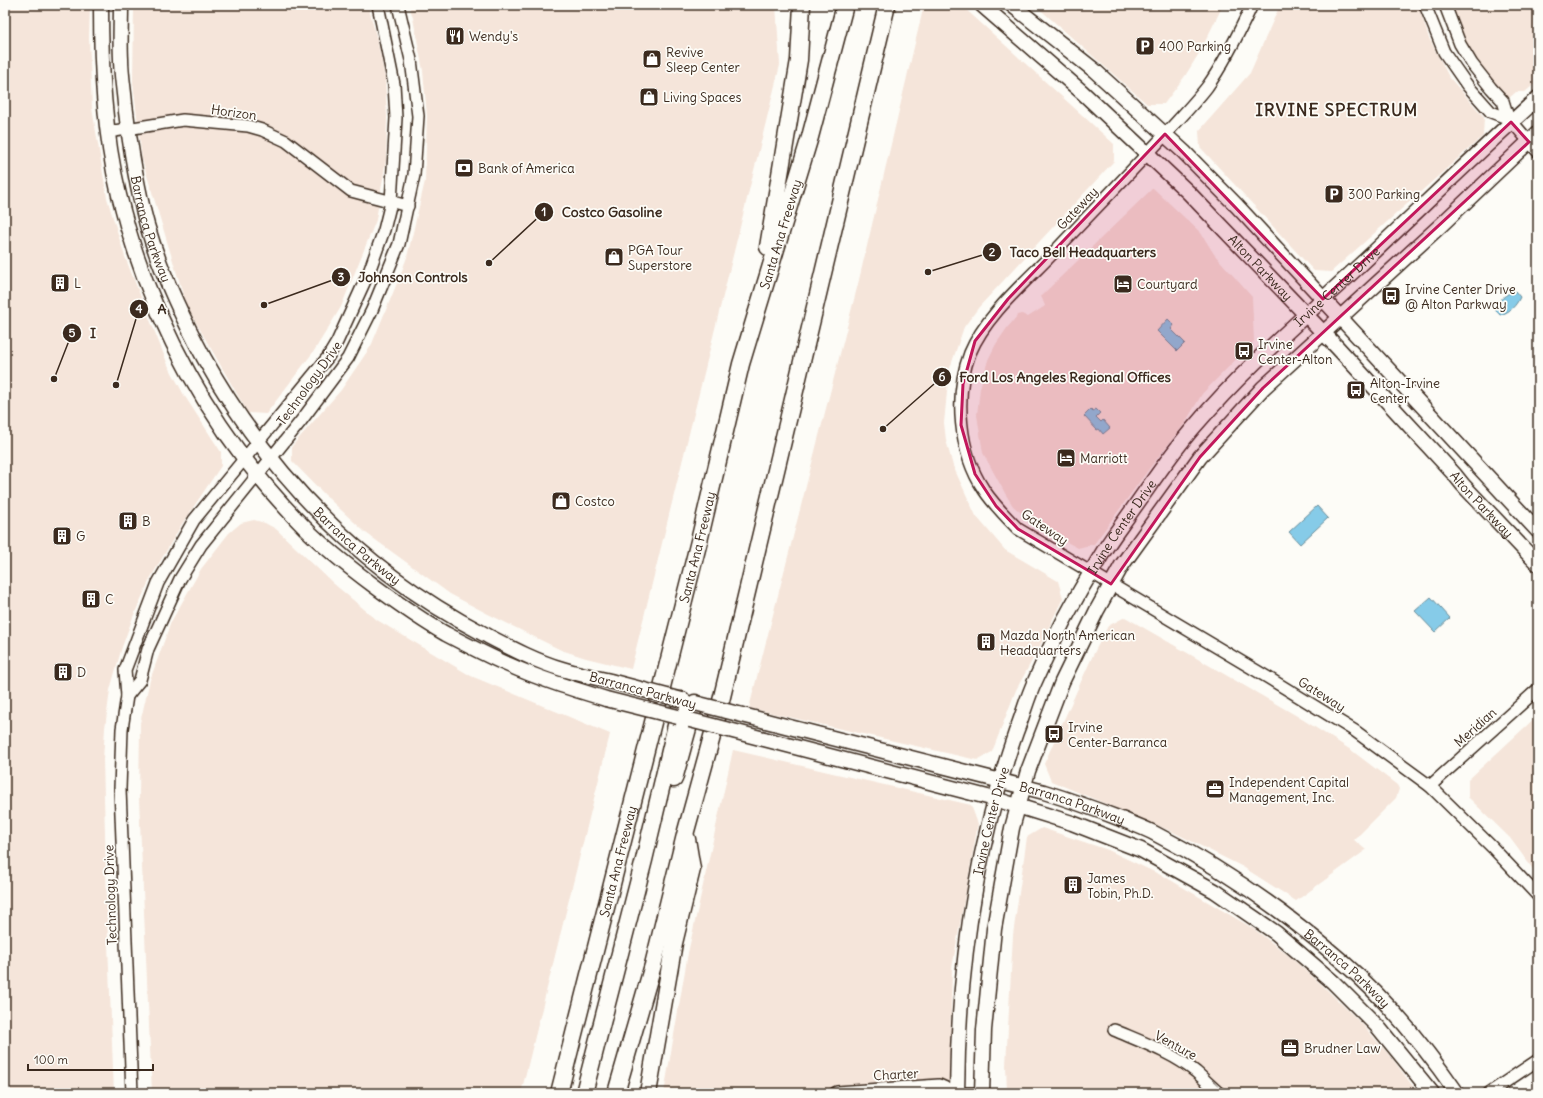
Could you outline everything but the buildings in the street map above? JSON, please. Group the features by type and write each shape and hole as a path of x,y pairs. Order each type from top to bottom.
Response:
{"highway":[{"path":"741,364 768,243 780,174 799,60 802,5"},
{"path":"809,141 838,5"},
{"name":"Santa Ana Freeway","path":"559,1093 697,549 741,364 809,141 845,5"},
{"path":"616,1093 652,965 686,831 716,722 888,9"},
{"path":"584,1093 688,702"},
{"path":"648,1093 674,943 692,869 686,831"},
{"path":"595,1093 647,860"}],"main road":[{"name":"Barranca Parkway","path":"101,5 101,62 108,132 118,193 145,280 163,323 192,379 213,414 257,473 305,528 328,549 397,603 444,633 509,666 606,699 995,799 1072,823 1141,850 1215,891 1276,933 1333,982 1378,1027 1432,1093"},
{"name":"Barranca Parkway","path":"121,5 121,61 128,129 137,184 156,252 183,317 233,406 258,442 300,493 334,528 370,560 451,617 513,649 561,669 1044,792 1081,804 1151,831 1225,874 1286,915 1345,963 1390,1009 1434,1060 1457,1093"},
{"name":"Alton Parkway","path":"982,5 1082,92 1148,153 1210,214 1538,564"},
{"name":"Alton Parkway","path":"1012,5 1094,70 1165,134 1323,299 1538,531"},
{"name":"Irvine Center Drive","path":"957,1093 958,1041 963,964 972,903 1000,780 1034,684 1075,600 1101,555 1193,428 1257,360 1404,225 1538,98"},
{"name":"Irvine Center Drive","path":"982,1093 984,1030 994,929 1012,828 1023,787 1062,682 1111,584 1122,566 1200,457 1263,388 1440,226 1535,142"}],"street":[{"name":"Technology Drive","path":"132,1093 120,789 122,729 127,696 125,670 158,583 194,520 321,367 338,342 369,272 384,230 391,202 396,118 394,84 378,5"},
{"name":"Technology Drive","path":"127,696 140,680 148,649 190,560 348,358 372,310 399,244 414,175 418,116 411,60 398,5"},
{"name":"Gateway","path":"1252,5 1232,46 1207,86 1148,153 1008,299 982,330 970,355 961,398 961,426 966,446 975,474 983,489 996,506 1018,529 1253,668 1355,731 1430,786 1492,846 1538,896"},
{"path":"1425,5 1444,52 1467,85 1491,112 1507,118 1535,142"},
{"path":"1445,5 1460,44 1472,64 1503,101 1511,122"},
{"path":"1444,52 1460,44"},
{"name":"Horizon","path":"108,132 183,120 248,126 262,130 286,141 346,189 408,206"},
{"name":"Meridian","path":"1430,786 1538,689"},
{"name":"Venture","path":"1114,1030 1161,1050 1182,1062 1196,1072 1219,1093"},
{"path":"1489,1093 1538,1060"},
{"name":"Charter","path":"835,1093 938,1085 957,1093 982,1093"}],"highlighted area":[{"path":"1511,122 1529,142 1263,388 1200,457 1111,584 1018,529 996,506 975,474 961,425 963,384 975,341 1008,299 1165,134 1323,299"}],"shaded area":[{"path":"5,5 90,5 89,38 92,108 107,198 125,257 168,365 184,395 221,452 221,466 182,524 150,579 133,617 122,647 110,690 103,760 114,1093 5,1093"},
{"path":"134,5 368,5 385,77 387,117 386,160 376,220 341,307 314,351 266,414 248,413 187,307 142,159 133,83"},
{"path":"409,5 776,5 780,65 631,669 561,650 450,594 366,533 328,498 292,461 292,446 341,390 371,346 407,257 425,181 427,116 423,71 413,18"},
{"path":"924,5 961,5 1114,144 1114,161 979,307 964,327 949,371 944,423 946,440 953,466 976,516 1005,550 1058,581 1063,598 1040,646 1016,690 992,752 977,760 749,708 858,284"},
{"path":"1035,5 1223,5 1201,50 1185,76 1164,104 1147,104"},
{"path":"1280,5 1418,5 1429,38 1449,77 1484,117 1483,136 1331,272 1314,271 1200,147 1199,131 1250,73"},
{"path":"1449,5 1538,5 1538,81 1525,92 1516,92 1508,99 1478,65 1453,22"},
{"path":"1153,188 1201,233 1214,254 1252,297 1254,341 1202,394 1185,423 1094,544 1078,548 1038,527 1013,506 1006,495 983,453 977,415 980,388 988,360 996,344 1018,315 1022,314 1028,317 1045,306 1041,296"},
{"path":"254,520 265,523 276,529 334,584 377,620 471,676 610,734 521,1093 152,1093 139,799 140,723 150,680 171,622 201,569 229,533 241,523"},
{"path":"1125,617 1297,716 1351,750 1397,785 1399,789 1396,798 1354,840 1366,850 1296,901 1243,867 1173,832 1051,781 1044,764 1093,655 1108,626"},
{"path":"1538,715 1538,876 1510,838 1468,797 1468,780"},
{"path":"733,750 971,805 978,824 952,968 949,1093 664,1093 688,953"},
{"path":"1042,828 1108,850 1167,878 1254,929 1289,956 1322,985 1362,1024 1391,1057 1418,1093 1007,1093 1006,1065 1013,935 1027,837"}],"water":[{"path":"1515,291 1520,297 1517,303 1510,310 1500,315 1495,309 1498,303 1505,296"},
{"path":"1168,319 1174,325 1171,329 1185,343 1177,351 1157,331"},
{"path":"1091,409 1093,411 1096,409 1100,413 1096,417 1101,422 1103,420 1110,428 1103,434 1099,429 1097,430 1084,416"},
{"path":"1317,506 1328,518 1300,544 1289,532"},
{"path":"1431,597 1450,618 1435,632 1415,611"}],"place":[{"name":"Wendy's","path":"455,36"},
{"name":"400 Parking","path":"1145,46"},
{"name":"Revive Sleep Center","path":"652,59"},
{"name":"Living Spaces","path":"649,97"},
{"name":"Bank of America","path":"464,168"},
{"name":"300 Parking","path":"1334,194"},
{"name":"PGA Tour Superstore","path":"614,257"},
{"name":"Costco Gasoline","path":"489,263"},
{"name":"Taco Bell Headquarters","path":"928,272"},
{"name":"L","path":"60,283"},
{"name":"Courtyard","path":"1123,284"},
{"name":"Irvine Center Drive @ Alton Parkway","path":"1391,296"},
{"name":"Johnson Controls","path":"264,305"},
{"name":"Irvine Center-Alton","path":"1244,351"},
{"name":"I","path":"54,379"},
{"name":"A","path":"116,385"},
{"name":"Alton-Irvine Center","path":"1356,390"},
{"name":"Ford Los Angeles Regional Offices","path":"883,429"},
{"name":"Marriott","path":"1066,458"},
{"name":"Costco","path":"561,501"},
{"name":"B","path":"128,521"},
{"name":"G","path":"62,536"},
{"name":"C","path":"91,599"},
{"name":"Mazda North American Headquarters","path":"986,642"},
{"name":"D","path":"63,672"},
{"name":"Irvine Center-Barranca","path":"1054,734"},
{"name":"Independent Capital Management, Inc.","path":"1215,789"},
{"name":"James Tobin, Ph.D.","path":"1073,885"},
{"name":"Brudner Law","path":"1290,1048"}],"district":[{"name":"IRVINE SPECTRUM","path":"1337,110"}]}
